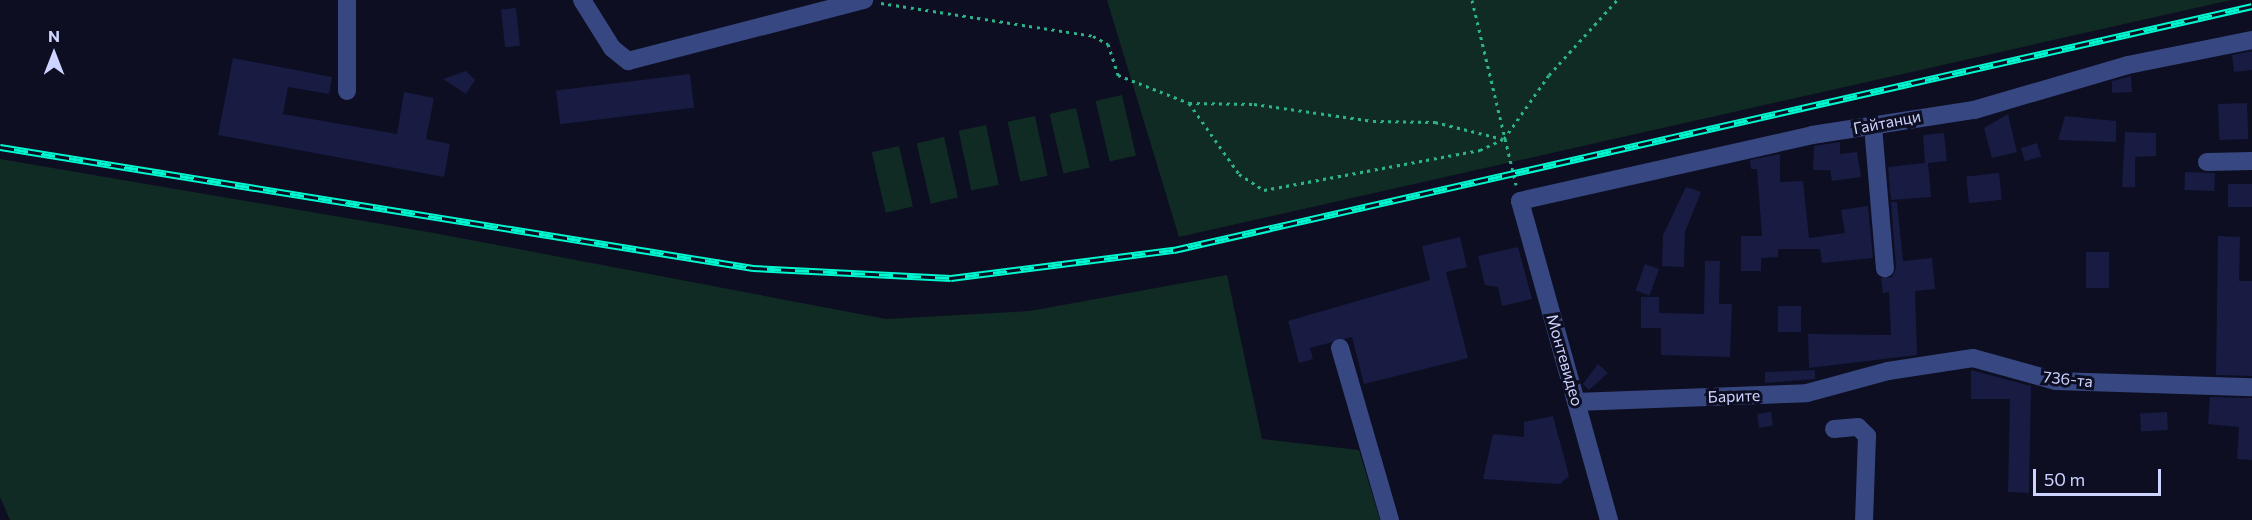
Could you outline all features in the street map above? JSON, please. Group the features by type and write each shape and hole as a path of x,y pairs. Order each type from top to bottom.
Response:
{"street":[{"path":"346,0 347,91"},
{"path":"582,0 612,48 628,61 865,0"},
{"name":"Гайтанци","path":"1520,201 1712,156 1974,110 2128,65 2252,40"},
{"path":"1874,126 1885,268"},
{"path":"2207,162 2252,161"},
{"name":"Монтевидео","path":"1520,201 1609,520"},
{"path":"1340,348 1390,520"},
{"name":"736-та","path":"1888,371 1973,358 2056,381 2252,387"},
{"name":"Барите","path":"1576,402 1808,393 1888,371"},
{"path":"1834,429 1857,428 1867,436 1864,520"}],"path":[{"path":"865,0 1093,36 1108,44 1118,75 1189,103 1254,104 1373,121 1436,122 1504,139"},
{"path":"1472,0 1513,172"},
{"path":"1189,103 1239,174 1264,190 1480,150 1504,139 1548,75 1617,0"}],"green space":[{"path":"1107,0 2231,0 1179,237"},
{"path":"1122,95 1136,155 1110,161 1096,101"},
{"path":"1076,108 1090,167 1063,174 1050,114"},
{"path":"1035,116 1048,176 1020,181 1008,122"},
{"path":"986,125 999,185 971,190 959,131"},
{"path":"944,137 958,197 931,204 917,143"},
{"path":"899,146 913,206 886,213 872,152"},
{"path":"0,159 434,233 886,319 1030,311 1227,275 1262,439 1359,450 1380,520 10,520 0,497"}],"building":[{"path":"516,8 520,46 505,47 501,10"},
{"path":"2252,51 2252,70 2234,72 2232,55"},
{"path":"233,58 332,77 329,94 288,87 283,114 397,134 404,92 434,98 426,139 450,144 444,177 218,135"},
{"path":"466,71 475,80 466,94 443,79"},
{"path":"690,74 694,108 560,124 556,90"},
{"path":"2131,76 2132,92 2112,93 2112,81"},
{"path":"2247,103 2248,139 2219,140 2218,104"},
{"path":"2008,114 2017,152 1992,158 1984,128"},
{"path":"2065,116 2116,121 2116,142 2058,140"},
{"path":"2125,132 2156,133 2156,156 2135,157 2135,187 2122,187"},
{"path":"1944,133 1947,161 1928,163 1931,197 1891,200 1888,167 1925,163 1923,135"},
{"path":"1840,142 1840,154 1857,152 1861,177 1832,181 1830,170 1813,170 1814,146"},
{"path":"2037,143 2041,156 2025,161 2021,148"},
{"path":"1780,154 1780,182 1803,181 1809,238 1845,233 1841,210 1868,206 1873,258 1822,263 1820,249 1778,249 1778,257 1761,258 1761,271 1741,271 1741,236 1762,236 1757,169 1751,169 1750,160"},
{"path":"2185,172 2215,173 2214,191 2184,190"},
{"path":"1999,173 2002,200 1969,203 1966,176"},
{"path":"2228,184 2252,184 2252,207 2228,207"},
{"path":"1686,187 1701,192 1685,232 1684,267 1662,266 1663,235"},
{"path":"1891,202 1897,202 1903,261 1932,258 1935,289 1915,291 1917,355 1809,368 1808,334 1891,335 1889,292 1883,293 1881,278 1892,277 1896,268"},
{"path":"2218,236 2240,237 2239,281 2252,281 2252,376 2216,375"},
{"path":"1460,237 1467,267 1446,272 1468,358 1364,384 1352,337 1310,348 1313,359 1299,363 1288,321 1430,280 1422,246"},
{"path":"1518,247 1532,299 1502,306 1498,287 1485,285 1478,256"},
{"path":"2086,252 2109,252 2109,288 2086,288"},
{"path":"1705,261 1720,261 1719,304 1732,304 1730,357 1661,355 1661,328 1641,328 1641,297 1659,297 1659,313 1704,314"},
{"path":"1645,264 1659,269 1650,295 1635,290"},
{"path":"1778,306 1801,306 1801,332 1778,332"},
{"path":"1598,364 1608,373 1589,390 1583,384"},
{"path":"1815,370 1815,379 1765,383 1765,372"},
{"path":"1971,370 2031,386 2029,493 2008,492 2010,399 1971,399"},
{"path":"2210,397 2252,398 2252,460 2237,459 2239,427 2208,424"},
{"path":"1771,412 1773,426 1759,428 1757,414"},
{"path":"2167,412 2168,430 2141,431 2140,413"},
{"path":"1553,416 1569,476 1560,484 1483,479 1493,434 1524,437 1524,422"}],"railway":[{"path":"0,147 753,268 951,278 1174,250 2252,6"}]}
